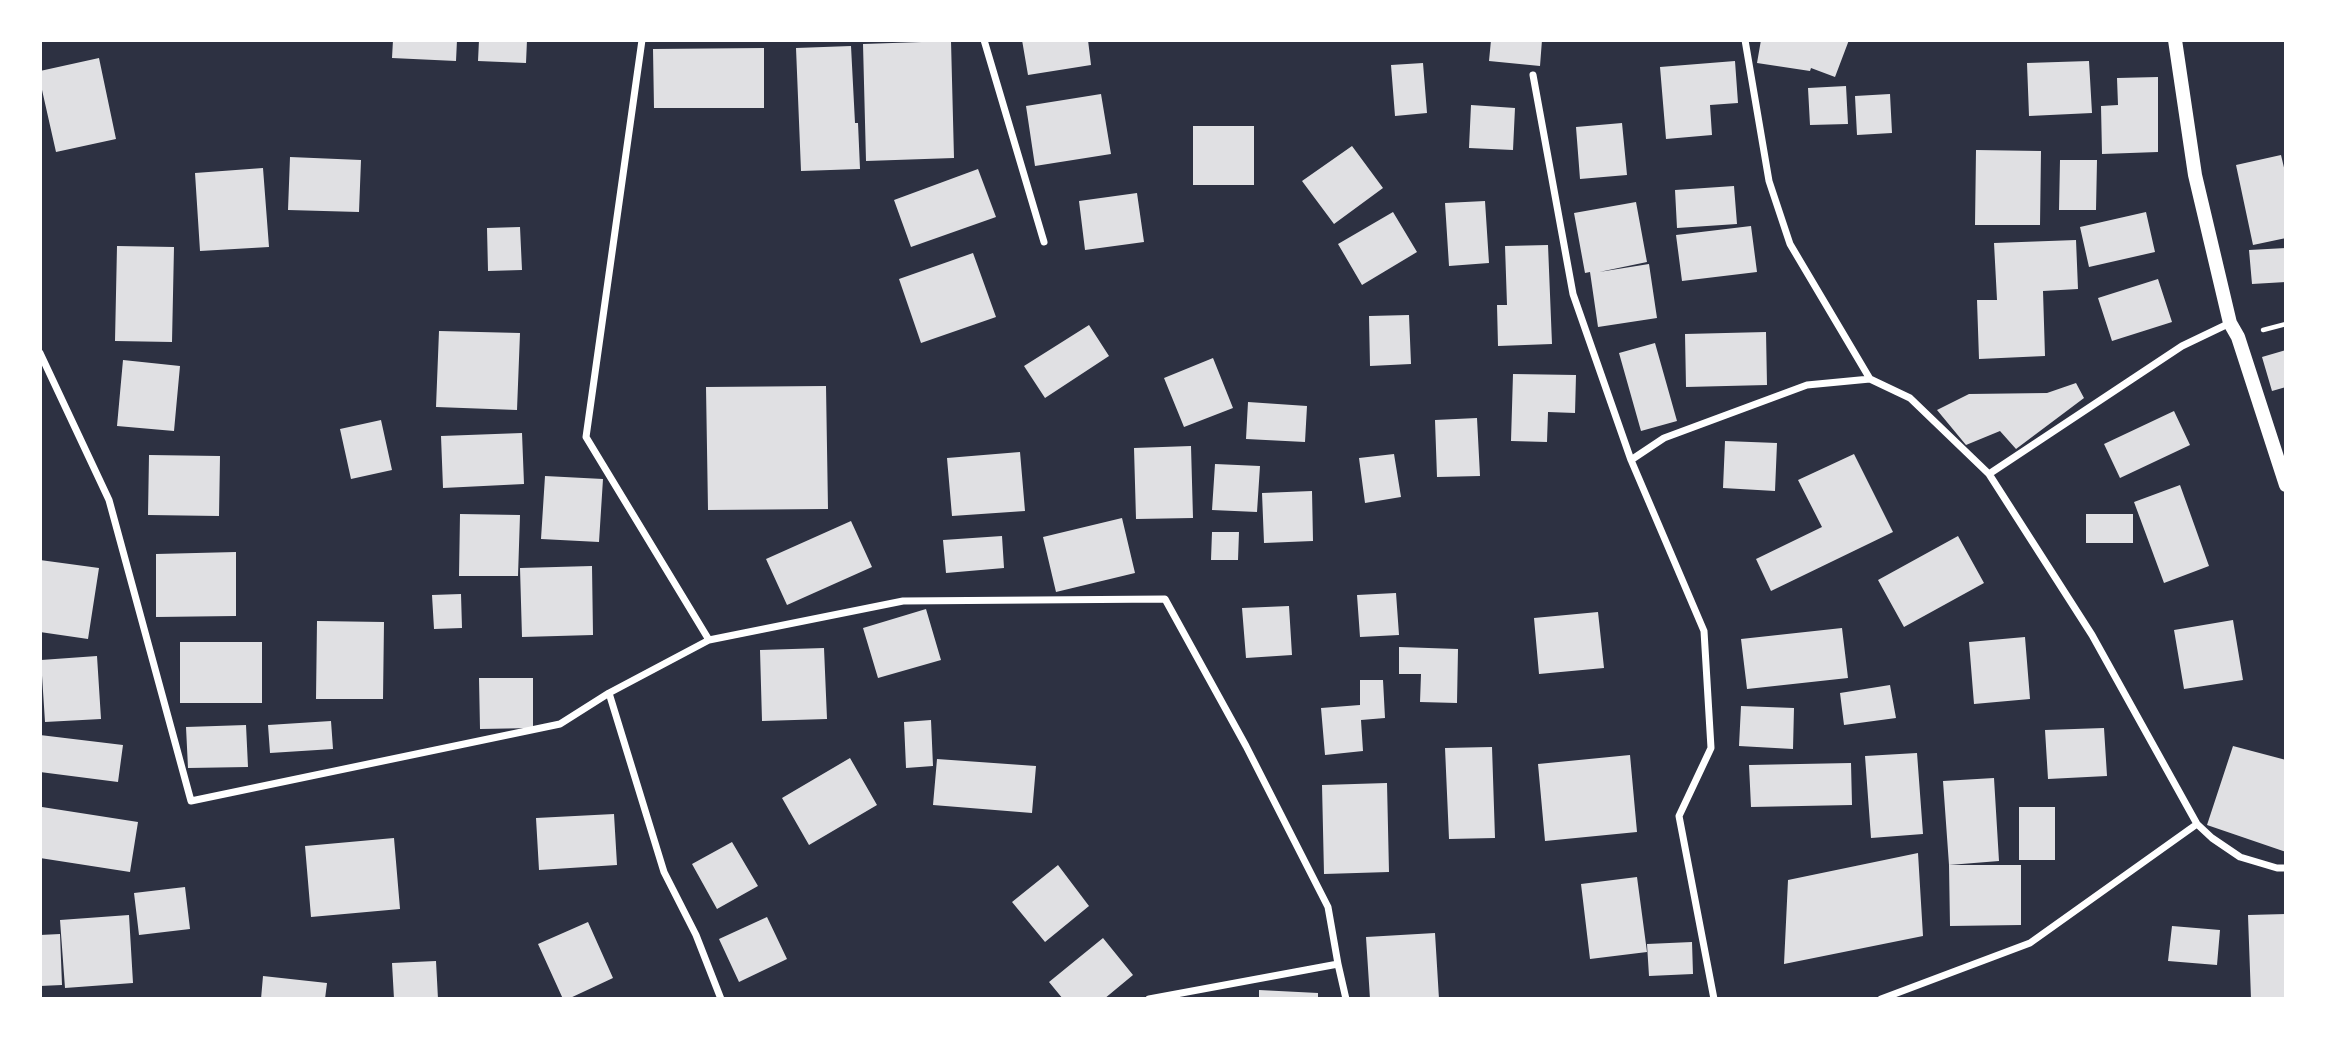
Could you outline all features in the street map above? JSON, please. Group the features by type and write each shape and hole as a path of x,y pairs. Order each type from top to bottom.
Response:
{"main road":[{"path":"2175,40 2195,175 2230,323 2238,337 2286,485"}],"street":[{"path":"642,40 586,437 709,640"},
{"path":"984,40 1044,242"},
{"path":"1745,40 1769,181 1790,244 1870,379"},
{"path":"1533,75 1573,294 1631,460 1704,631 1711,748 1679,816 1714,999"},
{"path":"1989,474 2182,345 2230,323"},
{"path":"40,353 109,500 191,801 560,724 609,693 709,640 903,601 1165,599 1246,746 1328,907 1346,999"},
{"path":"1631,460 1664,438 1807,385 1870,379 1910,398 1989,474 2092,635 2197,824 2240,857 2286,868"},
{"path":"609,693 664,872 696,935 720,999"},
{"path":"1881,999 2030,943 2197,824"},
{"path":"1149,999 1338,964"}],"building":[{"path":"393,40 457,40 456,61 392,58"},
{"path":"479,40 527,40 526,63 478,61"},
{"path":"1022,40 1088,40 1091,65 1028,75"},
{"path":"1491,40 1542,40 1540,66 1489,61"},
{"path":"1761,40 1849,40 1835,77 1811,68 1810,71 1757,63"},
{"path":"951,41 954,158 866,161 863,44"},
{"path":"851,46 860,169 801,171 796,48"},
{"path":"764,48 764,108 654,108 653,49"},
{"path":"99,58 116,139 56,152 40,71"},
{"path":"1735,61 1738,103 1710,105 1712,135 1666,139 1660,67"},
{"path":"2089,61 2092,113 2029,116 2027,63"},
{"path":"1423,63 1427,113 1395,116 1391,65"},
{"path":"2158,77 2158,152 2102,154 2101,106 2118,105 2117,78"},
{"path":"1846,86 1848,124 1810,125 1808,88"},
{"path":"1101,94 1111,154 1035,166 1026,106"},
{"path":"1890,94 1892,133 1857,135 1855,96"},
{"path":"1471,105 1515,108 1513,150 1469,148"},
{"path":"1622,123 1627,175 1580,179 1576,127"},
{"path":"1193,126 1254,126 1254,185 1193,185"},
{"path":"1352,146 1383,188 1334,224 1302,181"},
{"path":"1976,150 2041,151 2040,225 1975,225"},
{"path":"2281,155 2286,176 2286,238 2253,245 2236,165"},
{"path":"290,157 361,160 359,212 288,210"},
{"path":"2060,160 2097,160 2096,210 2059,210"},
{"path":"263,168 269,247 200,251 195,173"},
{"path":"978,169 996,217 911,247 894,200"},
{"path":"1734,186 1737,224 1677,228 1675,190"},
{"path":"1137,193 1144,242 1085,250 1079,201"},
{"path":"1485,201 1489,263 1449,266 1445,203"},
{"path":"1636,202 1647,262 1599,272 1649,264 1657,318 1598,327 1590,272 1585,273 1574,213"},
{"path":"1393,212 1417,252 1362,285 1338,244"},
{"path":"2146,212 2155,252 2089,267 2080,227"},
{"path":"1751,226 1757,272 1682,281 1676,235"},
{"path":"520,227 522,270 488,271 487,228"},
{"path":"2076,240 2078,289 2043,291 2045,356 1979,359 1977,300 1997,300 1994,243"},
{"path":"1548,245 1552,344 1498,346 1497,305 1507,305 1505,246"},
{"path":"117,246 174,247 172,342 115,341"},
{"path":"2286,248 2286,282 2252,284 2249,250"},
{"path":"973,253 996,317 921,343 899,279"},
{"path":"2158,279 2172,322 2112,341 2098,298"},
{"path":"1409,315 1411,364 1370,366 1369,316"},
{"path":"1089,325 1109,356 1045,398 1024,366"},
{"path":"439,331 520,333 517,410 436,407"},
{"path":"1766,332 1767,385 1686,387 1685,334"},
{"path":"1655,343 1677,421 1641,431 1619,353"},
{"path":"2286,350 2286,387 2272,391 2262,357"},
{"path":"1213,358 1233,408 1184,427 1164,378"},
{"path":"123,360 180,366 174,431 117,426"},
{"path":"1513,374 1576,375 1575,413 1548,412 1547,442 1511,441"},
{"path":"2076,383 2084,398 2016,449 2000,431 1966,445 1937,410 1969,394 2047,393"},
{"path":"826,386 828,509 708,510 706,387"},
{"path":"1248,402 1307,406 1305,442 1246,439"},
{"path":"2174,411 2190,445 2120,478 2104,444"},
{"path":"1477,418 1480,476 1437,477 1435,420"},
{"path":"381,420 392,470 351,479 340,429"},
{"path":"522,433 524,484 443,488 441,436"},
{"path":"1725,441 1777,443 1775,491 1723,488"},
{"path":"1191,446 1193,518 1136,519 1134,448"},
{"path":"1020,452 1025,511 952,516 947,458"},
{"path":"1394,454 1401,497 1365,503 1359,458"},
{"path":"1854,454 1893,532 1771,591 1756,559 1822,527 1798,480"},
{"path":"149,455 220,456 219,516 148,515"},
{"path":"1215,464 1260,466 1257,512 1212,510"},
{"path":"545,476 603,479 599,542 541,539"},
{"path":"2180,485 2209,566 2164,583 2134,502"},
{"path":"1312,491 1313,541 1264,543 1262,493"},
{"path":"460,514 520,515 518,576 459,576"},
{"path":"2086,514 2133,514 2133,543 2086,543"},
{"path":"1122,518 1135,573 1056,592 1043,537"},
{"path":"851,521 872,567 787,605 766,559"},
{"path":"1212,532 1239,532 1238,560 1211,560"},
{"path":"1002,536 1004,568 946,573 943,540"},
{"path":"1958,536 1984,583 1904,627 1878,580"},
{"path":"236,552 236,616 156,617 156,554"},
{"path":"40,560 99,568 88,639 40,632"},
{"path":"592,566 593,635 522,637 520,568"},
{"path":"1396,593 1399,635 1360,637 1357,595"},
{"path":"461,594 462,628 434,629 432,595"},
{"path":"1289,606 1292,655 1246,658 1242,608"},
{"path":"926,609 941,660 878,678 863,628"},
{"path":"1598,612 1604,668 1539,674 1534,618"},
{"path":"2233,620 2243,680 2184,689 2174,630"},
{"path":"317,621 384,622 383,699 316,699"},
{"path":"1842,628 1848,678 1747,689 1741,639"},
{"path":"2025,637 2030,699 1974,704 1969,642"},
{"path":"180,642 262,642 262,703 180,703"},
{"path":"1399,647 1458,649 1457,703 1420,702 1421,674 1399,674"},
{"path":"824,648 827,719 762,721 760,650"},
{"path":"97,656 101,719 45,722 41,660"},
{"path":"479,678 533,678 533,728 480,729"},
{"path":"1360,680 1383,680 1385,718 1361,720 1363,751 1325,755 1321,708 1360,705"},
{"path":"1890,685 1896,718 1844,725 1840,693"},
{"path":"1741,706 1794,708 1793,749 1739,746"},
{"path":"931,720 933,766 906,768 904,722"},
{"path":"331,721 333,749 270,753 268,725"},
{"path":"246,725 248,767 188,768 186,727"},
{"path":"2104,728 2107,776 2048,779 2045,730"},
{"path":"40,735 123,745 118,782 40,772"},
{"path":"2233,746 2286,760 2286,852 2207,825"},
{"path":"1492,747 1495,838 1449,839 1445,748"},
{"path":"1917,753 1923,834 1871,838 1865,756"},
{"path":"1630,755 1637,832 1545,841 1538,764"},
{"path":"850,758 877,805 809,845 782,798"},
{"path":"937,759 1036,766 1032,813 933,805"},
{"path":"1851,763 1852,805 1751,807 1749,765"},
{"path":"1994,778 1999,861 1949,865 1943,781"},
{"path":"1387,783 1389,872 1324,874 1322,785"},
{"path":"42,807 138,822 130,872 40,858"},
{"path":"2019,807 2055,807 2055,860 2019,860"},
{"path":"614,814 617,865 539,870 536,818"},
{"path":"394,838 400,909 311,917 305,846"},
{"path":"732,842 758,886 717,909 692,864"},
{"path":"1918,853 1923,936 1784,964 1788,880"},
{"path":"1058,865 1089,906 1045,942 1012,902"},
{"path":"1949,865 2021,865 2021,925 1950,926"},
{"path":"1637,877 1647,952 1590,959 1581,884"},
{"path":"185,887 190,929 139,935 134,893"},
{"path":"2286,914 2286,999 2251,999 2248,915"},
{"path":"129,915 133,983 65,988 60,920"},
{"path":"767,917 787,959 739,982 719,939"},
{"path":"588,922 613,978 563,999 538,944"},
{"path":"2172,926 2220,930 2217,965 2168,961"},
{"path":"1435,933 1439,999 1370,999 1366,937"},
{"path":"60,934 62,985 40,986 40,935"},
{"path":"1103,938 1133,975 1104,999 1063,999 1049,982"},
{"path":"1692,942 1693,974 1649,976 1647,944"},
{"path":"436,961 438,999 394,999 392,963"},
{"path":"263,976 327,983 325,999 261,999"},
{"path":"1259,990 1318,993 1318,999 1259,999"}]}
